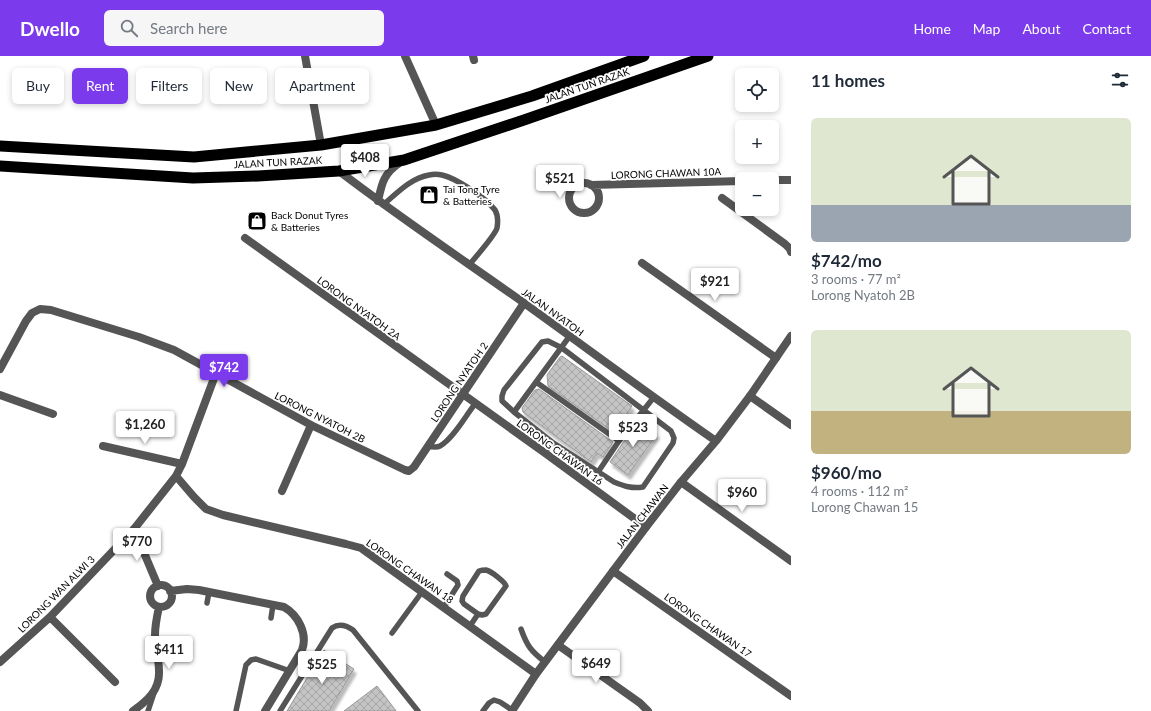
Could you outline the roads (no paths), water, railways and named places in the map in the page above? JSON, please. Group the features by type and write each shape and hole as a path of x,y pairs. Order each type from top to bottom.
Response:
{"highway":[{"name":"JALAN TUN RAZAK","path":"0,146 194,157 321,145 436,125 532,96 644,56"},
{"name":"JALAN TUN RAZAK","path":"0,166 193,178 339,171 404,160 708,56"}],"street":[{"path":"305,56 321,145"},
{"path":"405,56 436,125"},
{"path":"381,203 380,190 385,176 392,168 404,160"},
{"name":"JALAN NYATOH","path":"339,171 381,203 524,303 569,337 716,441"},
{"path":"779,180 791,180"},
{"name":"LORONG CHAWAN 10A","path":"591,185 735,181"},
{"path":"722,198 785,244 791,252"},
{"name":"LORONG NYATOH 2A","path":"245,238 462,395"},
{"path":"642,263 776,358"},
{"name":"LORONG NYATOH 2","path":"409,470 414,467 524,303"},
{"name":"LORONG NYATOH 2B","path":"0,369 26,321 32,313 40,309 51,310 139,337 174,350 311,425 405,470 409,470"},
{"name":"JALAN CHAWAN","path":"512,710 536,674 646,527 681,482 716,441 750,396 791,336"},
{"name":"LORONG WAN ALWI 3","path":"0,662 50,617 134,529 176,476 182,464 216,373"},
{"path":"0,395 53,414"},
{"name":"LORONG CHAWAN 16","path":"462,395 545,453 646,527"},
{"path":"750,396 791,425"},
{"path":"282,491 311,425"},
{"path":"103,446 182,464"},
{"name":"LORONG CHAWAN 18","path":"176,476 206,509 223,516 361,548 536,674"},
{"path":"681,482 791,561"},
{"path":"134,529 158,586"},
{"name":"LORONG CHAWAN 17","path":"613,571 791,696"},
{"path":"158,586 167,587 172,596 171,600 164,607 159,607 151,602 151,592 158,586"},
{"path":"170,591 193,589 209,592 284,607 290,610 295,616 301,627 305,643 290,671 265,711"},
{"path":"133,711 155,691 159,672 155,635 159,607"},
{"path":"50,617 115,682"},
{"path":"558,645 640,703 648,711"}],"lane":[{"path":"381,203 416,179 429,175 441,175 456,180 483,198 495,211 498,220 496,230 469,265"},
{"path":"514,412 569,337"},
{"path":"548,341 562,348 671,431 674,438 673,443 643,486 638,488 624,486 614,482 552,442 502,401 504,390 542,342 548,341"},
{"path":"536,382 619,441"},
{"path":"598,472 619,441 654,397"},
{"path":"428,446 440,446 449,439 475,404"},
{"path":"545,453 552,442"},
{"path":"488,570 506,586 486,614 478,614 464,604 462,601 463,596 479,571 488,570"},
{"path":"444,607 458,585 457,581 447,574"},
{"path":"207,603 209,592"},
{"path":"392,633 422,592"},
{"path":"271,618 273,605"},
{"path":"470,626 478,614"},
{"path":"280,711 332,628 338,625 343,625 353,630 418,711"},
{"path":"521,629 526,643 534,653 545,662"},
{"path":"236,711 246,665 251,660 256,660 290,671"},
{"path":"148,711 155,691"},
{"path":"483,711 489,703 494,700 512,710"}],"place":[{"name":"Tai Tong Tyre & Batteries","path":"429,195"},
{"name":"Back Donut Tyres & Batteries","path":"257,221"}]}
